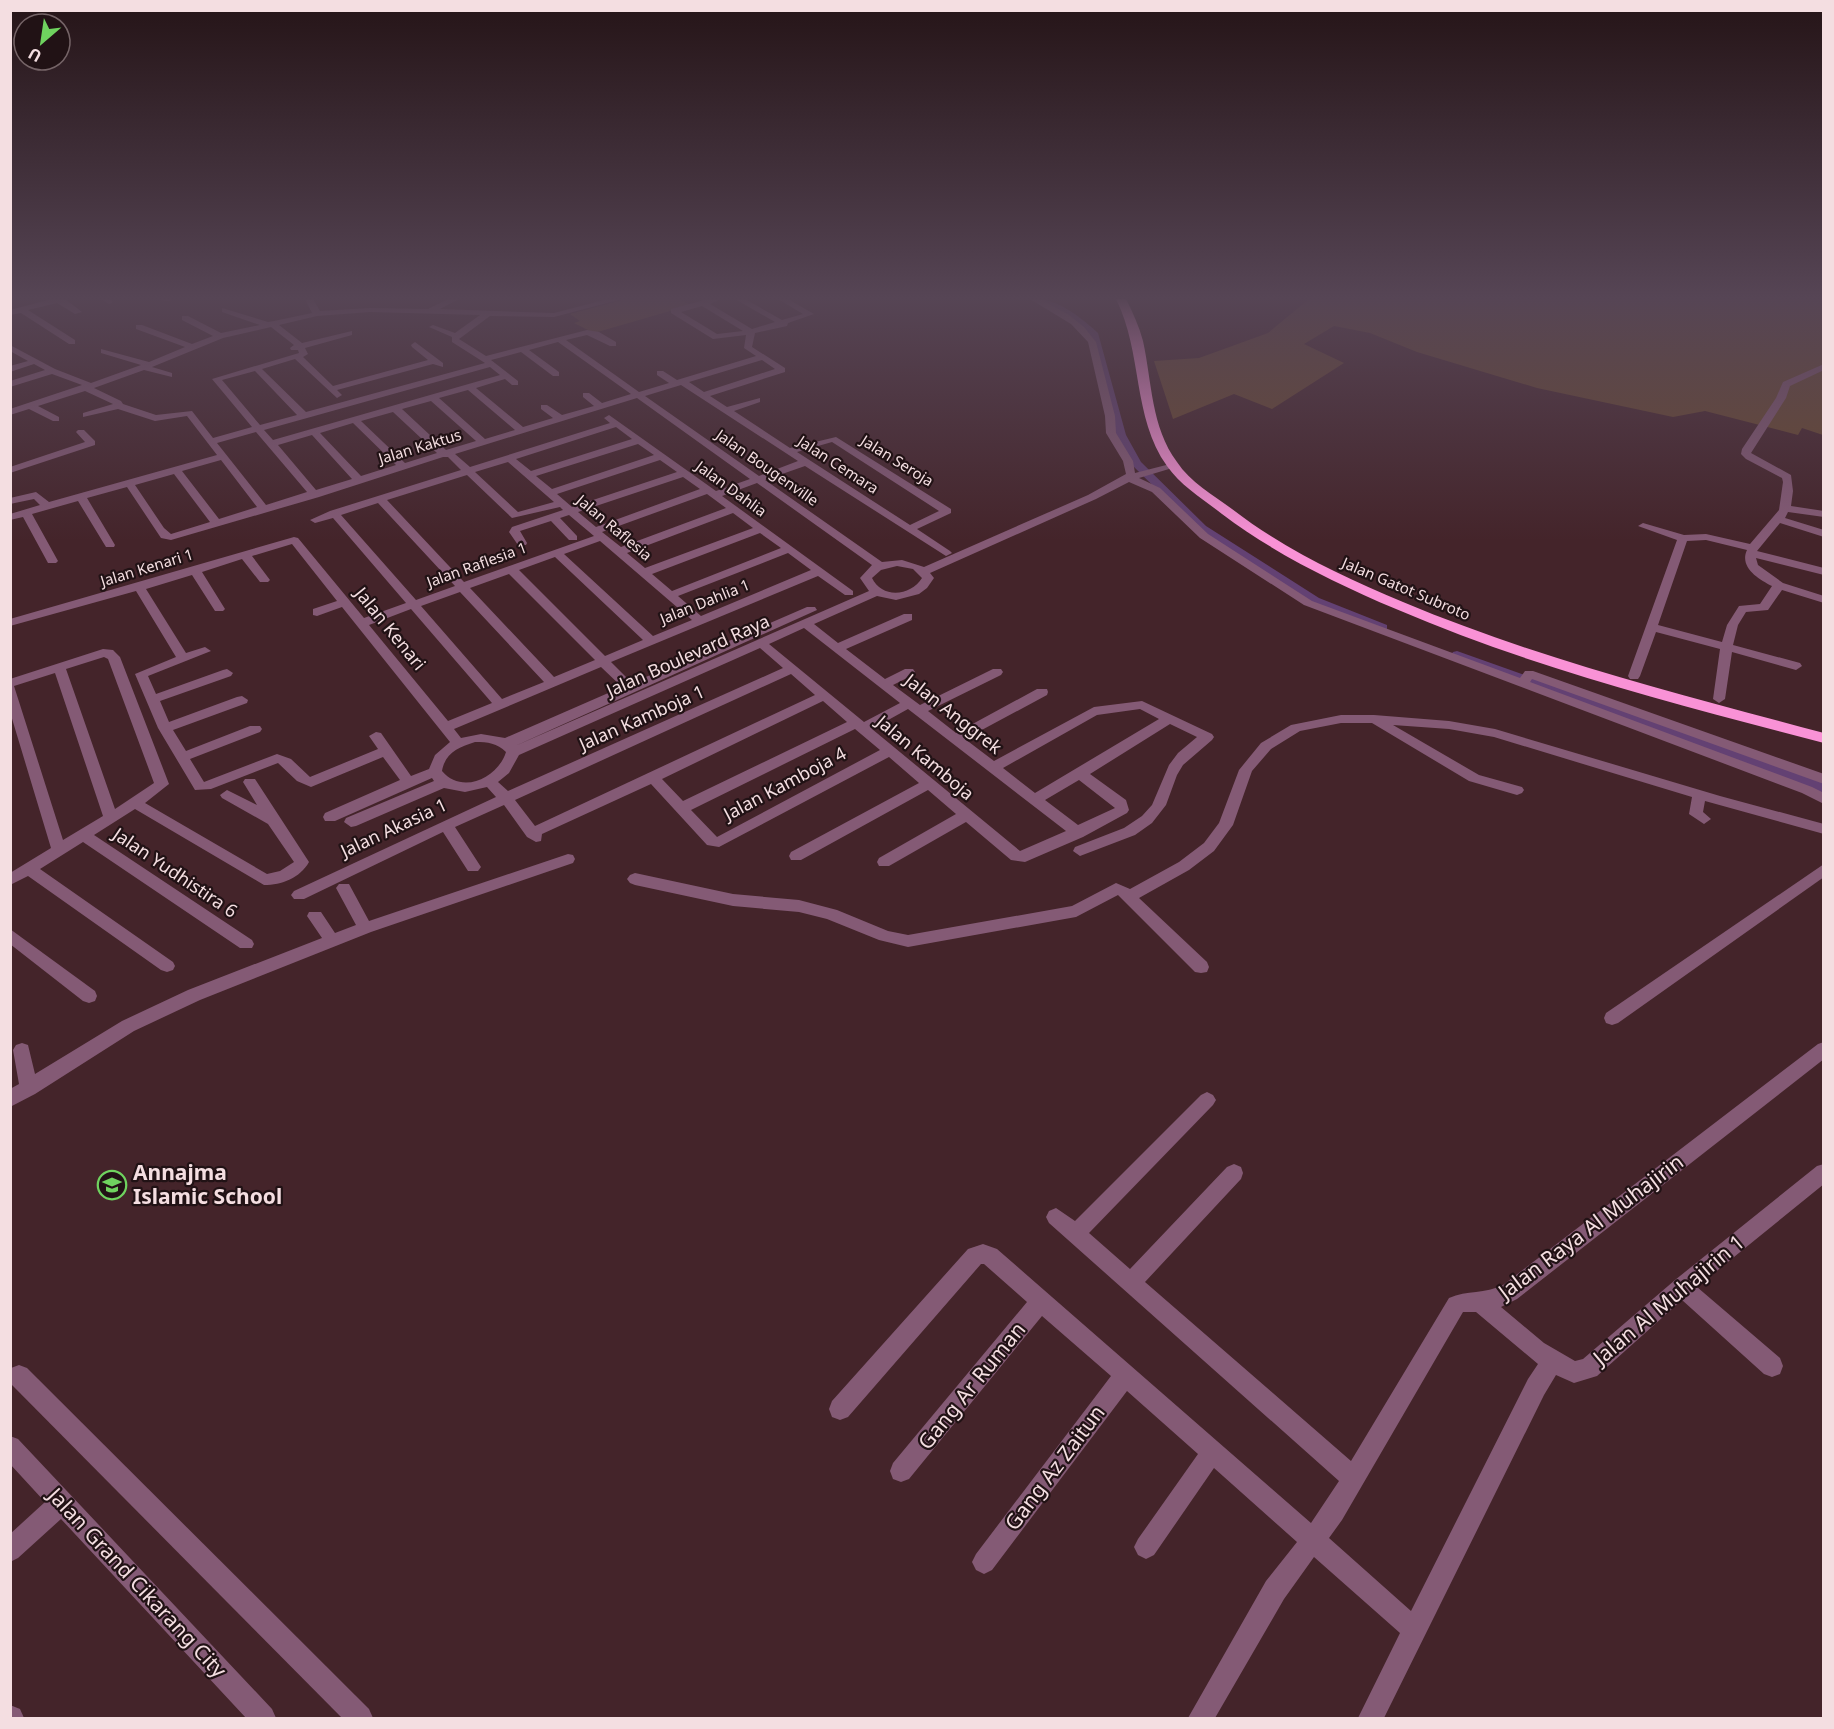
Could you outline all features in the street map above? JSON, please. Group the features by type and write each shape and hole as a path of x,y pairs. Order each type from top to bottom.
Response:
{"highway":[{"name":"Jalan Gatot Subroto","path":"1145,380 1155,435 1174,466 1247,527 1323,572 1403,608 1537,657 1624,684 1824,738"},
{"name":"Jalan Gatot Subroto","path":"1155,380 1158,399 1175,450 1188,466 1230,504 1285,541 1332,566 1411,601 1505,637 1634,676 1824,727"}],"street":[{"path":"72,380 118,403 118,406"},
{"path":"10,412 106,380"},
{"path":"217,380 315,495"},
{"path":"268,380 303,415"},
{"path":"321,380 345,404"},
{"path":"331,389 365,380"},
{"path":"212,441 431,380"},
{"path":"271,444 495,380"},
{"name":"Jalan Bougenville","path":"616,380 879,565"},
{"name":"Jalan Cemara","path":"673,380 727,410 946,553"},
{"name":"Jalan Kaktus","path":"129,483 160,530 165,536 171,537 691,380"},
{"path":"703,395 751,380"},
{"path":"1101,380 1110,416 1111,433 1128,462 1132,476 1156,490 1204,536 1308,603 1524,680 1691,730 1817,780 1824,799"},
{"path":"1795,380 1786,384 1781,398 1747,449 1746,454 1749,457 1786,477 1789,486 1786,509 1751,551 1751,565 1779,585 1824,600"},
{"path":"470,387 522,431"},
{"path":"394,390 409,404"},
{"name":"Jalan Dahlia","path":"586,395 617,424 849,593"},
{"path":"432,397 484,443"},
{"path":"359,400 373,414"},
{"path":"727,410 757,400"},
{"path":"29,405 56,419"},
{"path":"86,415 118,406 153,418 189,413 264,509"},
{"path":"544,407 561,419"},
{"path":"395,408 516,516 561,502"},
{"path":"355,420 404,467"},
{"path":"315,520 617,424"},
{"path":"314,431 360,481"},
{"path":"12,467 92,443 81,432"},
{"name":"Jalan Seroja","path":"789,451 832,439 947,511 909,529"},
{"path":"529,475 639,440"},
{"path":"10,517 224,456"},
{"path":"550,493 661,456"},
{"name":"Jalan Raflesia","path":"509,458 699,620"},
{"name":"Jalan Raflesia 1","path":"362,622 557,552 598,534 711,493 757,480 806,462"},
{"path":"920,569 1092,497 1101,490 1132,476 1174,466"},
{"path":"176,470 217,523"},
{"path":"522,543 515,529 572,512 684,472"},
{"path":"920,569 946,553 1083,493 1101,490"},
{"path":"10,501 36,495 47,506"},
{"path":"81,497 110,545"},
{"path":"380,499 551,682"},
{"path":"624,550 734,509"},
{"path":"1786,509 1824,514"},
{"path":"26,512 52,561"},
{"path":"334,513 500,704"},
{"path":"553,517 573,538"},
{"path":"1778,519 1824,534"},
{"path":"1643,526 1683,538 1706,537 1824,572"},
{"path":"650,571 760,529"},
{"path":"1634,676 1683,538"},
{"name":"Jalan Kenari 1","path":"10,623 139,587 292,539"},
{"name":"Jalan Kenari","path":"292,539 346,602 458,743"},
{"path":"676,593 789,549"},
{"path":"557,552 650,640"},
{"path":"244,554 264,580"},
{"path":"905,563 920,569 928,578 925,586 917,592 890,596 872,589 866,578 870,571 879,565 905,563"},
{"path":"511,569 631,688"},
{"path":"195,570 219,609"},
{"name":"Jalan Dahlia 1","path":"446,727 819,571"},
{"path":"1719,699 1727,647 1734,621 1741,609 1764,608 1779,585"},
{"path":"139,587 183,658"},
{"name":"Jalan Boulevard Raya","path":"509,748 631,688 849,593 872,589"},
{"name":"Jalan Boulevard Raya","path":"509,748 806,624 872,589"},
{"path":"317,612 346,602"},
{"path":"837,648 908,617"},
{"name":"Jalan Anggrek","path":"806,624 1078,833"},
{"path":"1652,627 1796,666"},
{"name":"Jalan Kamboja","path":"761,643 1007,850 1021,858 1078,833"},
{"path":"205,651 141,674 165,728 197,785 203,787 278,758 284,759 305,781 311,782 386,751"},
{"path":"10,683 103,653 114,657 162,784 10,880"},
{"path":"58,667 111,818"},
{"name":"Jalan Kamboja 1","path":"506,798 792,669"},
{"path":"884,684 909,672"},
{"path":"682,808 859,726 914,707 997,672"},
{"path":"153,699 227,673"},
{"path":"10,689 59,851"},
{"path":"955,739 1042,692"},
{"path":"489,782 506,798 534,835 823,696"},
{"path":"165,728 242,700"},
{"path":"992,768 1094,711 1142,705 1207,737 1192,747 1180,761 1168,779 1160,804 1149,819 1131,831 1080,851"},
{"path":"1034,800 1169,719"},
{"path":"1374,719 1474,778 1517,790"},
{"path":"1128,897 1184,866 1209,847 1226,825 1246,770 1266,746 1296,728 1323,722 1374,719 1449,725 1495,733 1699,795 1824,829"},
{"path":"181,758 255,729"},
{"path":"376,736 408,782"},
{"path":"330,817 408,782 440,777 457,786 473,786 489,782 503,773 512,763 509,748 492,738 475,738 458,743 444,751 436,762 440,777"},
{"name":"Jalan Kamboja 4","path":"653,778 712,841 719,842 889,751"},
{"path":"1078,833 1120,813 1124,808 1121,803 1080,774"},
{"path":"351,822 440,777"},
{"path":"135,803 264,879 271,880 295,870 302,862 250,783"},
{"path":"796,856 928,784"},
{"path":"227,795 273,819"},
{"path":"1699,795 1696,814 1704,819"},
{"name":"Jalan Akasia 1","path":"299,895 506,798"},
{"path":"884,862 966,815"},
{"path":"446,825 473,867"},
{"name":"Jalan Yudhistira 6","path":"83,835 246,944"},
{"path":"383,855 392,868"},
{"path":"10,1100 128,1026 194,995 365,928 568,859"},
{"path":"28,869 166,966"},
{"path":"1612,1018 1824,869"},
{"path":"635,879 733,900 799,906 831,914 885,936 908,941 1076,911 1116,889 1122,891 1201,967"},
{"path":"344,888 365,928"},
{"path":"315,916 332,941"},
{"path":"10,935 89,996"},
{"name":"Jalan Raya Al Muhajirin","path":"1201,1719 1275,1590 1334,1512 1352,1477 1456,1305 1463,1302 1492,1301 1510,1292 1824,1049"},
{"path":"22,1050 29,1089"},
{"path":"1075,1234 1207,1100"},
{"name":"Jalan Al Muhajirin 1","path":"1482,1303 1520,1338 1553,1361 1574,1372 1589,1368 1682,1287 1824,1172"},
{"path":"1130,1283 1234,1173"},
{"path":"1056,1217 1352,1477"},
{"path":"840,1409 975,1256 990,1256 1416,1631"},
{"path":"1682,1287 1772,1366"},
{"name":"Gang Ar Ruman","path":"901,1471 1042,1300"},
{"path":"1371,1719 1536,1387 1553,1361"},
{"name":"Gang Az Zaitun","path":"984,1562 1126,1374"},
{"path":"18,1376 360,1719"},
{"name":"Jalan Grand Cikarang City","path":"10,1447 263,1719"},
{"path":"1146,1547 1213,1451"},
{"path":"10,1550 62,1502"}],"shaded area":[{"path":"1160,380 1318,380 1272,409 1234,394 1173,419"},
{"path":"1509,380 1823,380 1823,435 1802,428 1798,435 1705,411 1673,417 1537,388"}],"waterway":[{"path":"1107,380 1121,435 1137,464 1202,528 1315,600 1383,628"},
{"path":"1457,655 1786,773 1824,789"}],"place":[{"name":"Annajma Islamic School","path":"112,1185"}]}
